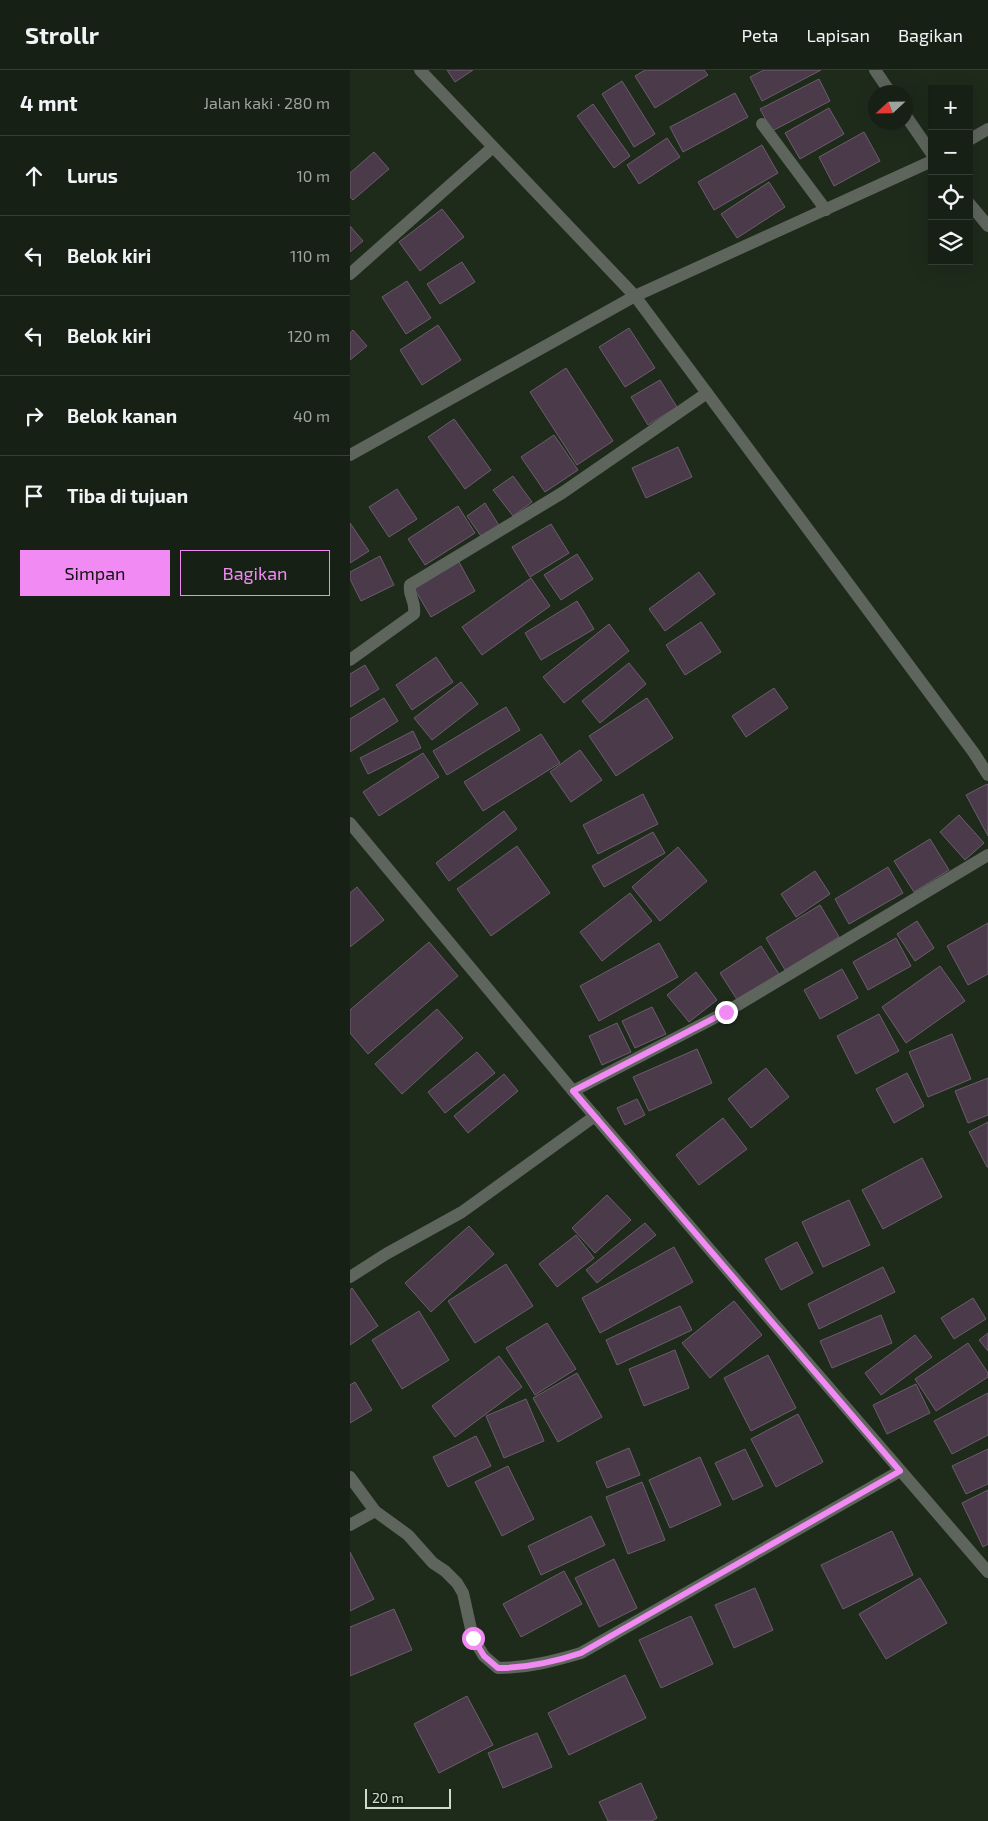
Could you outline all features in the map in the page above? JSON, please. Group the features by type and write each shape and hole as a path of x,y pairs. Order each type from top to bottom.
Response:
{"street":[{"path":"420,70 635,296 974,753 988,775"},
{"path":"875,70 885,85"},
{"path":"762,124 826,210"},
{"path":"913,126 928,148"},
{"path":"973,138 988,129"},
{"path":"350,274 493,147"},
{"path":"350,454 635,296 928,164"},
{"path":"973,208 988,226"},
{"path":"350,660 414,614 416,604 409,592 410,585 562,493 706,393"},
{"path":"350,823 573,1091 988,1572"},
{"path":"573,1091 726,1012 988,854"},
{"path":"350,1276 462,1212 595,1116"},
{"path":"350,1477 375,1511 408,1535 433,1563 458,1583 463,1593 473,1638 484,1656 498,1668 519,1668 552,1662 581,1653 900,1471"},
{"path":"350,1525 375,1511"}],"building":[{"path":"447,70 473,70 455,82"},
{"path":"645,70 704,70 708,75 655,108 635,76"},
{"path":"764,70 821,70 762,101 750,77"},
{"path":"819,79 830,101 772,131 760,109"},
{"path":"622,81 655,134 634,147 602,94"},
{"path":"735,93 748,117 683,152 670,127"},
{"path":"593,104 630,156 614,168 577,116"},
{"path":"829,108 844,134 800,159 785,133"},
{"path":"864,132 880,161 834,186 819,157"},
{"path":"667,138 680,157 639,184 627,165"},
{"path":"762,145 778,173 714,210 698,182"},
{"path":"374,152 389,169 353,200 350,197 350,173"},
{"path":"769,182 785,207 737,238 721,214"},
{"path":"442,209 464,237 420,271 399,242"},
{"path":"350,226 363,241 350,252"},
{"path":"462,262 475,282 440,304 427,284"},
{"path":"407,281 431,318 406,334 382,297"},
{"path":"438,325 461,360 422,385 400,350"},
{"path":"629,328 655,368 625,387 599,347"},
{"path":"353,330 367,346 350,360 350,333"},
{"path":"566,368 613,441 577,465 530,392"},
{"path":"660,380 677,407 648,425 631,397"},
{"path":"454,419 491,470 465,489 428,437"},
{"path":"554,435 578,470 545,492 521,457"},
{"path":"678,447 692,477 646,498 632,468"},
{"path":"513,476 532,502 513,516 493,490"},
{"path":"397,489 417,519 389,537 369,507"},
{"path":"485,503 500,527 483,539 467,516"},
{"path":"458,506 475,533 425,565 408,539"},
{"path":"350,523 369,551 350,563"},
{"path":"551,524 569,553 530,577 512,547"},
{"path":"577,554 593,579 561,600 544,575"},
{"path":"380,556 394,585 361,601 350,579 350,572"},
{"path":"459,562 475,591 431,617 414,588"},
{"path":"699,572 715,594 665,631 649,609"},
{"path":"531,578 550,606 482,655 462,627"},
{"path":"577,601 594,629 541,660 525,633"},
{"path":"701,622 721,652 685,675 666,645"},
{"path":"609,624 629,651 564,703 543,677"},
{"path":"436,657 453,682 412,710 396,685"},
{"path":"629,663 646,684 600,723 582,701"},
{"path":"365,665 379,689 350,707 350,674"},
{"path":"461,682 478,704 432,740 414,718"},
{"path":"774,688 788,708 746,737 732,716"},
{"path":"384,698 398,721 350,752 350,719"},
{"path":"647,698 673,738 616,776 589,736"},
{"path":"506,707 520,730 447,775 433,751"},
{"path":"413,731 421,748 368,774 360,758"},
{"path":"541,734 560,763 483,811 464,782"},
{"path":"580,750 602,780 571,802 550,772"},
{"path":"423,753 439,777 379,816 363,792"},
{"path":"988,785 988,836 966,795"},
{"path":"643,794 658,824 598,854 583,825"},
{"path":"504,811 517,829 449,881 436,863"},
{"path":"959,815 984,843 965,860 940,832"},
{"path":"653,832 665,853 604,887 592,866"},
{"path":"930,839 949,870 914,892 894,861"},
{"path":"517,846 550,893 491,936 457,889"},
{"path":"678,847 707,881 660,921 632,887"},
{"path":"888,867 903,893 849,924 835,899"},
{"path":"815,871 830,894 796,917 781,894"},
{"path":"357,887 384,920 350,947 350,893"},
{"path":"630,893 652,921 602,961 580,932"},
{"path":"820,905 839,937 785,970 766,938"},
{"path":"917,921 934,948 915,961 897,934"},
{"path":"988,923 988,974 968,985 947,946"},
{"path":"896,938 911,966 868,990 853,962"},
{"path":"429,942 458,976 368,1054 350,1033 350,1010"},
{"path":"659,943 678,977 599,1021 580,986"},
{"path":"761,946 779,974 738,1001 720,973"},
{"path":"940,966 965,1001 906,1043 882,1007"},
{"path":"842,969 858,998 820,1019 804,990"},
{"path":"696,972 717,1000 689,1022 667,995"},
{"path":"652,1007 666,1034 635,1048 622,1021"},
{"path":"437,1009 463,1038 402,1094 375,1064"},
{"path":"879,1014 899,1051 856,1074 837,1036"},
{"path":"617,1023 631,1052 602,1065 589,1036"},
{"path":"952,1034 971,1079 928,1097 909,1052"},
{"path":"697,1049 712,1083 649,1111 633,1077"},
{"path":"477,1052 495,1073 445,1113 428,1092"},
{"path":"766,1068 789,1097 751,1128 728,1099"},
{"path":"907,1073 924,1106 894,1123 876,1089"},
{"path":"504,1074 518,1091 468,1133 454,1116"},
{"path":"988,1078 988,1115 968,1123 955,1091"},
{"path":"637,1099 645,1115 625,1125 617,1108"},
{"path":"723,1118 747,1149 699,1185 676,1155"},
{"path":"988,1122 988,1167 987,1167 969,1132"},
{"path":"922,1158 942,1197 883,1229 862,1190"},
{"path":"607,1195 631,1220 595,1253 572,1228"},
{"path":"849,1200 870,1245 823,1267 802,1222"},
{"path":"645,1223 656,1235 597,1283 586,1270"},
{"path":"469,1226 494,1254 431,1312 405,1283"},
{"path":"576,1235 594,1258 557,1287 539,1264"},
{"path":"797,1242 813,1273 781,1290 765,1259"},
{"path":"674,1247 693,1282 600,1333 582,1298"},
{"path":"506,1264 533,1306 475,1343 448,1301"},
{"path":"883,1267 895,1292 819,1329 808,1304"},
{"path":"352,1288 378,1326 350,1345 350,1290"},
{"path":"973,1298 986,1319 954,1339 941,1318"},
{"path":"734,1301 762,1335 710,1378 682,1343"},
{"path":"680,1306 692,1330 617,1365 606,1340"},
{"path":"419,1311 449,1360 402,1389 372,1340"},
{"path":"881,1315 892,1343 832,1368 820,1341"},
{"path":"547,1323 576,1369 535,1395 506,1348"},
{"path":"988,1333 988,1351 979,1340"},
{"path":"915,1335 932,1357 881,1395 865,1373"},
{"path":"968,1343 988,1373 988,1377 936,1411 915,1379"},
{"path":"675,1350 689,1388 644,1406 629,1369"},
{"path":"768,1355 796,1408 751,1431 724,1378"},
{"path":"499,1356 522,1387 455,1437 432,1406"},
{"path":"577,1373 602,1417 558,1442 533,1398"},
{"path":"355,1382 372,1410 350,1423 350,1385"},
{"path":"916,1384 930,1413 887,1434 873,1405"},
{"path":"988,1393 988,1435 952,1454 934,1421"},
{"path":"526,1399 544,1441 504,1458 486,1416"},
{"path":"798,1414 823,1462 776,1487 751,1439"},
{"path":"476,1436 491,1466 448,1487 433,1457"},
{"path":"629,1448 640,1475 607,1488 596,1462"},
{"path":"745,1449 763,1486 733,1500 715,1463"},
{"path":"988,1449 988,1484 966,1494 952,1466"},
{"path":"700,1457 721,1505 670,1528 649,1480"},
{"path":"508,1466 534,1519 502,1536 475,1482"},
{"path":"642,1482 665,1540 628,1554 606,1497"},
{"path":"988,1490 988,1544 983,1547 962,1503"},
{"path":"591,1516 605,1545 541,1575 528,1546"},
{"path":"892,1531 913,1575 843,1609 821,1565"},
{"path":"350,1552 374,1599 350,1611"},
{"path":"614,1559 637,1608 599,1627 575,1578"},
{"path":"564,1571 582,1604 521,1637 503,1604"},
{"path":"920,1578 947,1623 886,1659 859,1614"},
{"path":"755,1588 773,1630 734,1648 715,1605"},
{"path":"394,1609 412,1650 350,1676 350,1627"},
{"path":"691,1616 713,1664 661,1688 639,1640"},
{"path":"625,1675 646,1718 569,1755 548,1713"},
{"path":"467,1696 493,1745 439,1773 414,1724"},
{"path":"537,1733 552,1767 503,1788 488,1753"},
{"path":"641,1783 657,1818 652,1821 608,1821 599,1802"}],"route":[{"path":"473,1638 484,1656 498,1668 519,1668 552,1662 581,1653 900,1471 573,1091 726,1012"}]}
